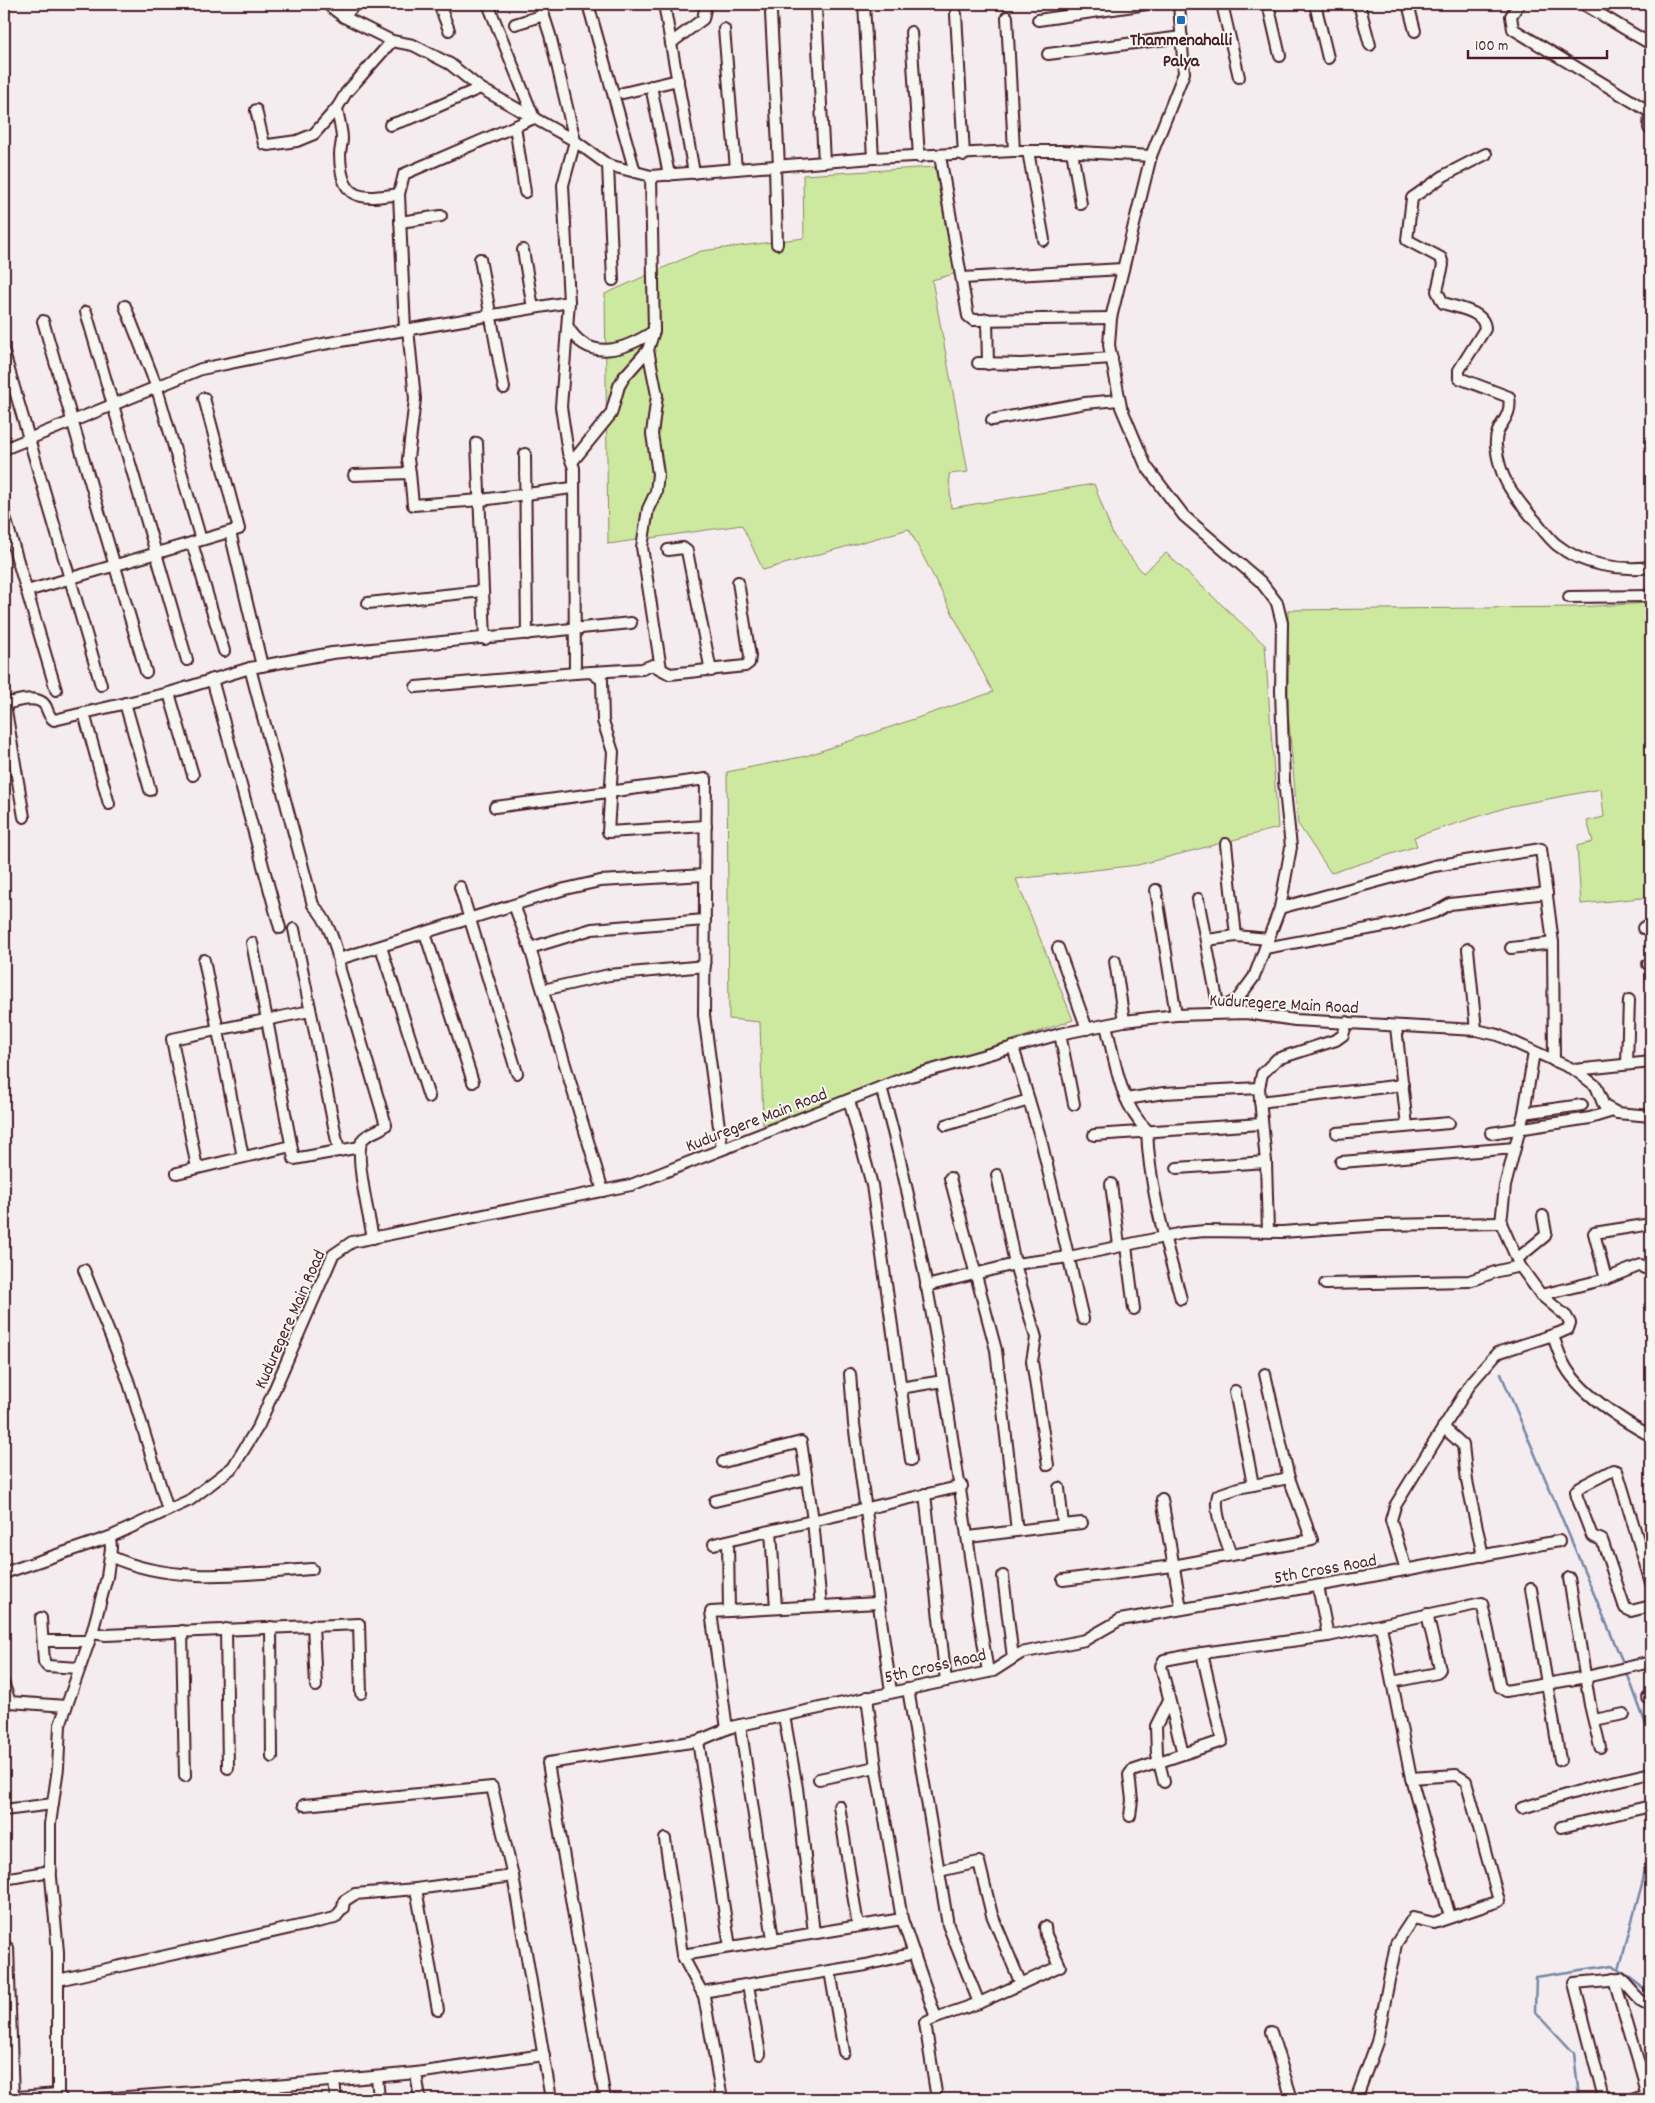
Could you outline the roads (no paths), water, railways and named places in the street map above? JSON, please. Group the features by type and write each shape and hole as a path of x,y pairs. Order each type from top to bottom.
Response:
{"street":[{"path":"327,4 344,17 392,41 413,45 450,64 480,88 575,141 608,166 651,176 873,158 1014,151 1072,151 1151,156"},
{"path":"344,17 355,4"},
{"path":"439,4 450,30"},
{"path":"488,4 534,118"},
{"path":"540,4 575,141 563,185 569,302 562,407 568,453 572,462 575,672"},
{"path":"588,4 635,172"},
{"path":"664,4 694,172"},
{"path":"671,44 703,19 706,4"},
{"path":"864,4 873,158"},
{"path":"1038,20 1147,4"},
{"path":"1179,4 1184,73 1151,156 1111,318 1109,345 1119,400 1146,466 1184,516 1261,582 1277,602 1282,624 1281,692 1284,781 1291,847 1280,908 1254,977 1237,1000 1216,1012 1207,940 1198,899"},
{"path":"1222,4 1239,76"},
{"path":"1268,4 1280,56"},
{"path":"1315,4 1328,58"},
{"path":"1359,4 1370,45"},
{"path":"1408,4 1415,31"},
{"path":"1518,4 1512,16 1513,29 1650,112 1649,128"},
{"path":"1582,4 1651,44"},
{"path":"816,9 824,162"},
{"path":"771,13 777,166 777,244"},
{"path":"956,14 964,154"},
{"path":"515,24 544,16"},
{"path":"1007,17 1014,151"},
{"path":"724,29 736,169"},
{"path":"910,32 919,157"},
{"path":"1048,54 1182,37"},
{"path":"256,110 262,139 268,145 308,138 314,134 346,93 392,41"},
{"path":"623,93 678,80"},
{"path":"651,86 669,174"},
{"path":"390,125 414,117 480,88"},
{"path":"336,108 342,138 340,154 342,180 349,192 366,198 399,194"},
{"path":"534,118 404,174 399,194 400,222 407,329 415,399 408,459 413,504 480,500 572,488"},
{"path":"515,126 525,192"},
{"path":"1028,151 1044,240"},
{"path":"1072,151 1081,204"},
{"path":"1486,154 1445,175 1412,198 1407,240 1441,258 1443,265 1437,291 1444,303 1481,316 1485,322 1484,329 1459,370 1459,378 1509,397 1511,407 1508,418 1497,428 1496,437 1499,462 1507,488 1555,543 1567,552 1618,569 1651,567"},
{"path":"940,156 963,278 968,316 973,320 1111,318"},
{"path":"608,166 613,280"},
{"path":"572,462 611,414 619,386 630,369 648,350 654,331 651,176"},
{"path":"400,222 441,216"},
{"path":"523,250 533,308"},
{"path":"480,259 504,388"},
{"path":"963,278 1123,269"},
{"path":"4,449 113,403 201,369 407,329 569,302"},
{"path":"125,306 156,386 224,651"},
{"path":"86,312 187,660"},
{"path":"986,319 983,363 1022,364 1112,358"},
{"path":"43,321 146,672"},
{"path":"568,327 578,342 601,350 626,346 654,331"},
{"path":"648,350 657,395 652,434 658,474 656,492 648,509 642,547 661,669"},
{"path":"4,353 101,685"},
{"path":"27,591 115,567 239,529 204,398"},
{"path":"992,420 1084,403 1119,400"},
{"path":"477,443 485,639"},
{"path":"526,454 527,634"},
{"path":"354,475 410,473"},
{"path":"4,514 56,690"},
{"path":"230,532 262,666"},
{"path":"668,550 683,548 686,551 711,671"},
{"path":"416,687 575,672 642,669 653,665 670,674 745,666 750,660 738,582"},
{"path":"368,603 484,591"},
{"path":"1568,598 1651,596"},
{"path":"24,816 4,702 37,699 44,703 54,720 168,693 250,668 332,653 631,623"},
{"path":"250,668 313,905 322,913 339,959 340,970 386,1125 381,1130 364,1138 360,1147 362,1175 373,1238"},
{"path":"591,672 602,680 603,721 613,752 608,832 706,826"},
{"path":"212,679 280,928"},
{"path":"168,693 193,776"},
{"path":"126,703 150,790"},
{"path":"84,713 109,804"},
{"path":"495,807 706,779 704,1015 722,1149"},
{"path":"1226,844 1236,936"},
{"path":"1280,908 1434,866 1541,849 1553,943 1554,1061"},
{"path":"339,959 565,889 600,881 705,874"},
{"path":"460,887 517,1073"},
{"path":"1156,890 1176,1015"},
{"path":"1207,940 1236,936 1266,943 1396,924 1436,912 1450,904 1547,893"},
{"path":"514,905 530,948 603,1191"},
{"path":"530,948 592,929 705,920"},
{"path":"294,928 339,1151"},
{"path":"425,933 473,1082"},
{"path":"1511,948 1553,943"},
{"path":"252,944 294,1159 360,1147"},
{"path":"382,947 429,1097"},
{"path":"1058,948 1086,1029"},
{"path":"1468,949 1476,1030"},
{"path":"204,960 244,1157"},
{"path":"1115,961 1124,1022"},
{"path":"543,990 609,975 705,966"},
{"path":"1627,1064 1629,1000"},
{"path":"197,1168 172,1039 310,1011"},
{"name":"Kuduregere Main Road","path":"4,1573 110,1537 190,1500 233,1467 259,1425 333,1255 352,1242 631,1185 908,1077 1060,1034 1106,1025 1176,1015 1216,1012 1246,1013 1294,1020 1476,1030 1498,1035 1575,1070 1596,1086 1604,1106 1613,1111"},
{"path":"1268,1231 1266,1162 1260,1102 1262,1074 1277,1059 1343,1036 1347,1022"},
{"path":"1106,1025 1126,1099 1137,1122 1147,1130 1148,1165 1180,1298"},
{"path":"1396,1027 1406,1126"},
{"path":"1060,1034 1074,1104"},
{"path":"1014,1047 1084,1319"},
{"path":"1406,1570 1391,1520 1395,1506 1471,1383 1497,1353 1553,1336 1568,1329 1570,1323 1566,1316 1541,1295 1519,1262 1501,1223 1504,1186 1524,1113 1534,1052"},
{"path":"1575,1070 1651,1062"},
{"path":"1260,1102 1403,1085"},
{"path":"881,1088 903,1166 926,1286 962,1486 988,1672"},
{"path":"1126,1099 1164,1093 1260,1088"},
{"path":"849,1100 872,1184 911,1460"},
{"path":"946,1125 1029,1100"},
{"path":"1524,1113 1582,1104"},
{"path":"1491,1133 1590,1118 1613,1111 1651,1116"},
{"path":"1337,1133 1449,1123"},
{"path":"1094,1135 1147,1130 1261,1124"},
{"path":"178,1173 291,1146"},
{"path":"1341,1162 1494,1148 1515,1148"},
{"path":"1177,1168 1266,1162"},
{"path":"997,1175 1015,1264 1036,1338 1032,1360 1048,1465"},
{"path":"950,1178 996,1350 1017,1531"},
{"path":"1111,1184 1134,1309"},
{"path":"1325,1284 1469,1281 1519,1262 1545,1236 1542,1216"},
{"path":"926,1286 1015,1264 1069,1257 1164,1236 1205,1231 1268,1231 1381,1225 1501,1223"},
{"path":"1606,1279 1594,1233 1651,1224"},
{"path":"1541,1295 1606,1279 1629,1268 1641,1265 1644,1268 1651,1266"},
{"path":"84,1270 128,1380 168,1510"},
{"path":"1553,1336 1563,1363 1585,1389 1620,1420 1651,1436"},
{"path":"850,1374 878,1603 891,1692"},
{"path":"1063,1580 1173,1566 1312,1540 1289,1478 1265,1374"},
{"path":"900,1388 943,1381"},
{"path":"1235,1391 1253,1485"},
{"path":"1443,1427 1463,1445 1467,1481 1484,1556"},
{"path":"723,1462 801,1442 813,1520 821,1606"},
{"path":"1651,1583 1617,1471 1613,1470 1580,1487 1576,1491 1577,1497 1592,1536 1602,1540 1625,1608 1631,1611 1651,1606"},
{"path":"1231,1555 1219,1515 1216,1501 1218,1495 1253,1485 1289,1478"},
{"path":"715,1501 807,1480"},
{"path":"714,1544 962,1486"},
{"path":"1059,1488 1063,1525"},
{"path":"925,1494 946,1681"},
{"path":"1162,1499 1180,1608"},
{"path":"969,1536 1082,1523"},
{"path":"771,1531 776,1608"},
{"path":"8,1948 10,2098 60,2096 58,1952 50,1846 60,1725 90,1637 107,1577 110,1537"},
{"path":"728,1541 729,1611"},
{"name":"5th Cross Road","path":"605,2099 548,1763 698,1742 740,1725 988,1672 1022,1652 1085,1640 1120,1620 1180,1608 1318,1586 1559,1541"},
{"path":"110,1556 129,1565 180,1575 250,1574 312,1570"},
{"path":"1003,1576 1013,1658"},
{"path":"1569,1578 1600,1747"},
{"path":"1318,1586 1328,1636"},
{"path":"1531,1589 1560,1760"},
{"path":"727,1729 711,1612 878,1603"},
{"path":"1183,1754 1160,1670 1164,1660 1328,1636 1382,1626 1482,1603 1500,1687 1506,1691 1613,1672 1651,1662"},
{"path":"1392,1682 1437,1673 1440,1668 1428,1614"},
{"path":"41,1618 44,1662 47,1666 79,1668"},
{"path":"44,1641 106,1634 359,1624 361,1693"},
{"path":"313,1626 316,1686"},
{"path":"1382,1626 1411,1778 1450,1917"},
{"path":"271,1627 272,1757"},
{"path":"226,1629 228,1768"},
{"path":"182,1631 185,1776"},
{"path":"1130,1816 1132,1800 1129,1775 1132,1771 1143,1765 1159,1762 1222,1741 1202,1653"},
{"path":"4,1685 10,1702 66,1706"},
{"path":"908,1689 948,1925 979,2003"},
{"path":"867,1697 876,1767 902,1919 936,2018"},
{"path":"1164,1782 1159,1762 1156,1726 1169,1700"},
{"path":"1594,1720 1624,1714"},
{"path":"784,1716 797,1788 814,1933"},
{"path":"740,1725 773,1939"},
{"path":"698,1742 730,1947"},
{"path":"819,1779 876,1767"},
{"path":"1522,1808 1603,1784 1651,1773"},
{"path":"1356,2099 1377,2042 1396,1944 1414,1918 1434,1923 1499,1901 1466,1781 1456,1775 1411,1778"},
{"path":"304,1805 492,1787 513,1876 551,2099"},
{"path":"4,1810 53,1804"},
{"path":"839,1806 858,1926"},
{"path":"1561,1827 1651,1806"},
{"path":"665,1839 682,1955 702,1992 718,2068 722,2099"},
{"path":"939,1871 979,1862 992,1915 1021,1984"},
{"path":"4,1879 51,1871"},
{"path":"58,1980 335,1918 343,1908 344,1901 355,1894 416,1889 513,1876"},
{"path":"416,1889 438,2010"},
{"path":"682,1955 902,1919"},
{"path":"937,2099 924,2023 979,2003 1060,1966 1046,1935 1045,1927"},
{"path":"702,1992 866,1965 914,1953"},
{"path":"830,1971 844,2052"},
{"path":"1604,2099 1574,1983 1621,1979 1640,2000 1651,2006"},
{"path":"1614,1980 1650,2093 1634,2099"},
{"path":"748,1985 760,2054"},
{"path":"1271,2032 1292,2099"},
{"path":"100,2099 202,2095 245,2088 416,2073 544,2055"},
{"path":"416,2073 420,2099"},
{"path":"377,2076 379,2099"},
{"path":"334,2080 336,2099"},
{"path":"274,2086 276,2099"},
{"path":"245,2088 246,2099"}],"waterway":[{"path":"1501,1374 1624,1665"},
{"path":"1626,1670 1649,1733 1651,1752"},
{"path":"1619,1969 1643,1880 1651,1826"},
{"path":"1579,2099 1574,2053 1535,2011 1536,1977 1613,1965 1651,1994"}],"place":[{"name":"Thammenahalli Palya","path":"1181,20"}]}
